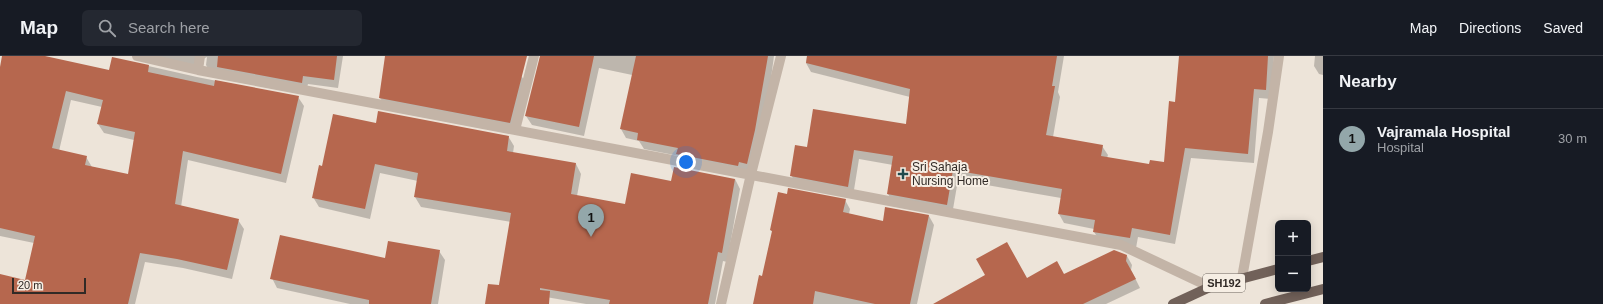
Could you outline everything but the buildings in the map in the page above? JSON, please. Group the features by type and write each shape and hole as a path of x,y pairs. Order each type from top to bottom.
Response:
{"main road":[{"path":"1311,260 1323,257"},
{"name":"SH192","path":"1173,304 1210,287 1275,270"},
{"path":"1266,304 1323,288"}],"street":[{"path":"137,56 198,70 1122,245 1210,287"},
{"path":"198,70 200,56"},
{"path":"515,130 534,56"},
{"path":"721,304 751,174 781,56"},
{"path":"1242,278 1268,132 1278,56"}],"place":[{"name":"Sri Sahaja Nursing Home","path":"903,174"},
{"name":"Vajramala Hospital","path":"591,237"}]}
